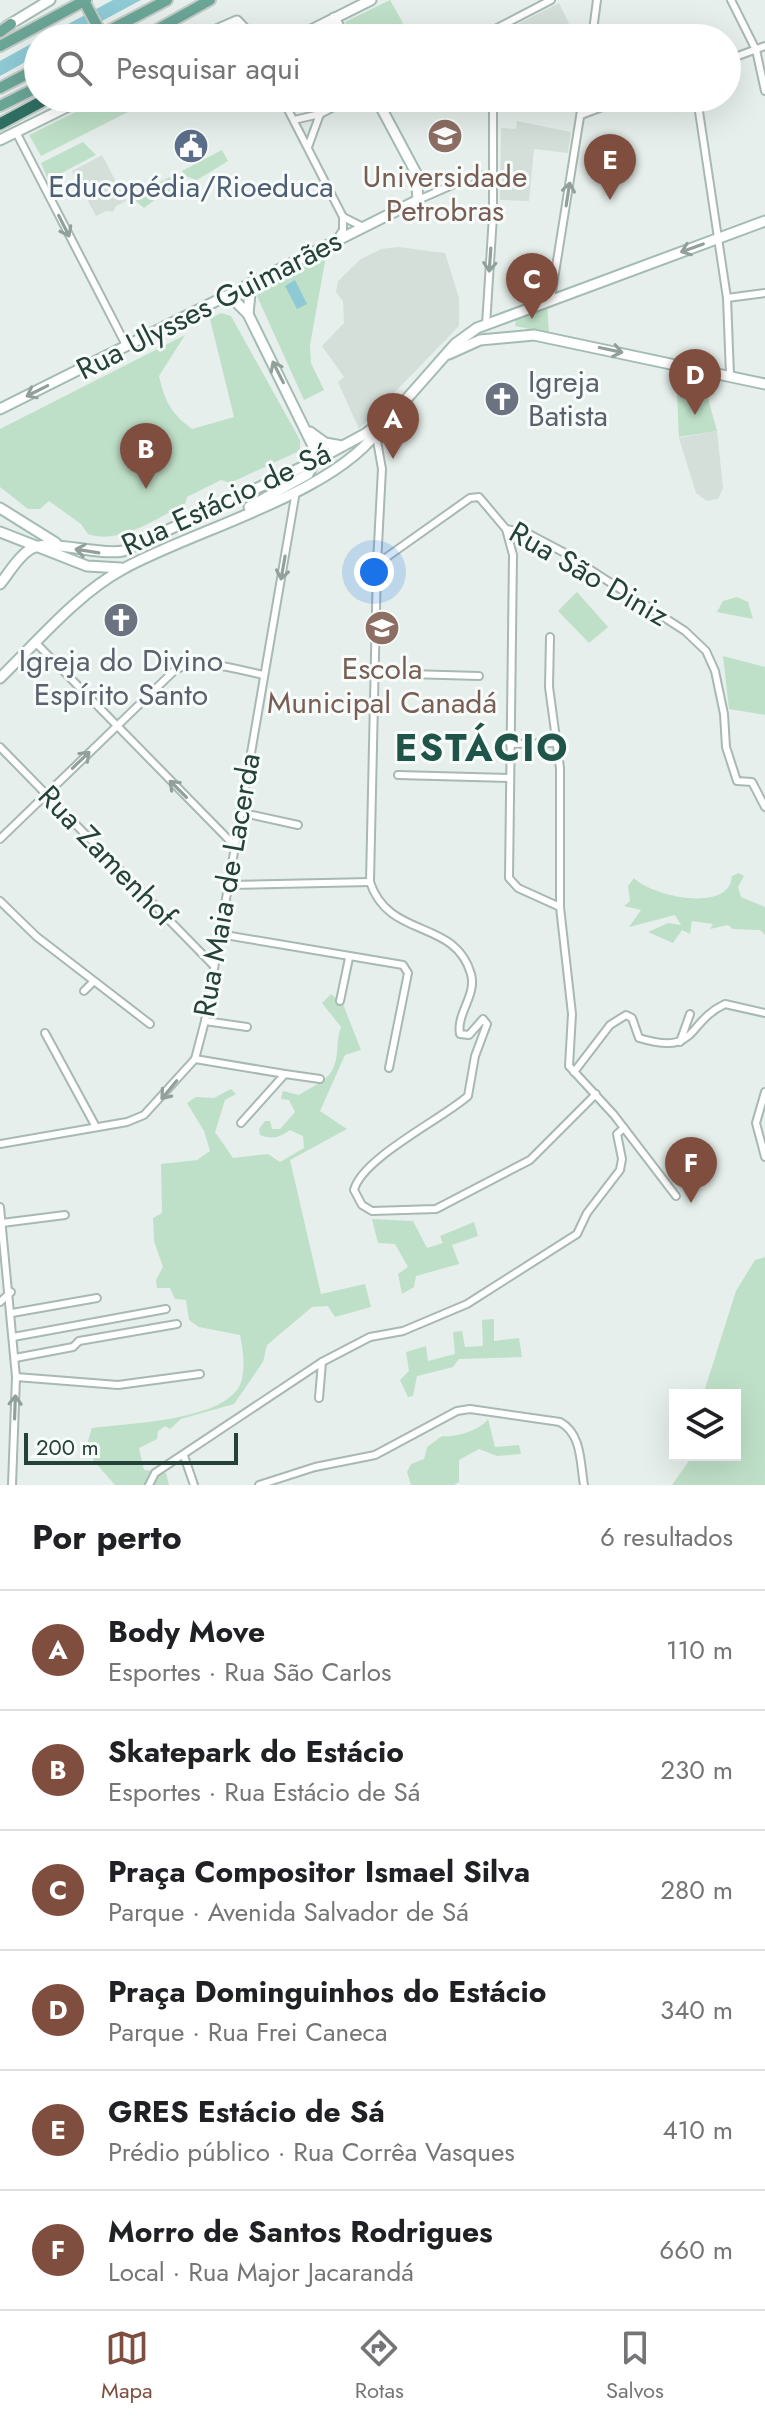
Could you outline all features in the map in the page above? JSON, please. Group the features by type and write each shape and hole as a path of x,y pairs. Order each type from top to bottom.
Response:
{"highway":[{"path":"0,124 24,111"}],"main road":[{"path":"4,28 50,0"},
{"path":"117,24 167,0"},
{"path":"167,24 210,0"},
{"path":"322,24 371,0"},
{"path":"47,24 87,4 95,24"},
{"path":"334,18 337,24"},
{"path":"2,47 24,36"},
{"path":"0,88 24,76"},
{"path":"0,106 24,94"},
{"path":"0,140 57,112"},
{"path":"383,112 416,173 418,200"},
{"name":"Rua Ulysses Guimarães","path":"0,409 418,200"},
{"name":"Rua Estácio de Sá","path":"59,545 95,553 123,551 342,446 386,418 461,338 486,325 551,298 765,221"},
{"path":"248,314 251,283"},
{"path":"223,297 236,302 248,314 308,430 314,448 308,474 260,499 233,518"},
{"path":"514,315 512,325 515,330 765,384"},
{"path":"445,357 480,340 534,335"},
{"name":"Rua Estácio de Sá","path":"0,678 97,586 125,568 296,491 344,462 376,435 386,418"},
{"path":"308,430 325,443 342,446"},
{"path":"0,508 59,545"},
{"path":"4,534 87,566 125,568"},
{"path":"4,534 16,553 15,562"},
{"path":"0,584 15,562 34,547 59,545"}],"street":[{"path":"594,24 597,0"},
{"path":"731,0 756,50 765,91"},
{"path":"505,24 546,1"},
{"path":"741,55 765,46"},
{"path":"290,112 343,217 365,227"},
{"path":"294,120 324,112"},
{"path":"486,325 493,112"},
{"path":"551,298 581,112"},
{"path":"581,115 589,112"},
{"path":"699,112 727,298 730,375"},
{"path":"308,147 320,114"},
{"path":"16,132 126,345"},
{"path":"418,200 475,175 493,177"},
{"path":"335,241 342,235 343,217"},
{"path":"727,298 765,293"},
{"path":"376,435 382,469 373,673 370,882 384,910 446,939 461,954 472,980 459,1026 460,1034 469,1035 483,1019 487,1024 475,1056 468,1096 406,1137 358,1179 354,1190 366,1209 436,1209 530,1160 596,1094"},
{"name":"Rua Maia de Lacerda","path":"0,1144 144,1115 195,1059 205,1021 296,491"},
{"name":"Rua São Diniz","path":"377,564 470,498 482,500 506,529 527,533 563,552 601,580 685,631 706,651 712,659 724,714 723,732 730,767 737,781 752,782 765,807"},
{"path":"506,529 513,555 509,878 518,888 560,907"},
{"path":"550,637 549,687 558,743 560,907 572,1014 569,1058 574,1072 624,1128 676,1196"},
{"path":"36,643 233,844"},
{"path":"0,839 176,669 190,663 263,675"},
{"path":"373,673 479,676"},
{"path":"510,744 558,743"},
{"name":"Rua Zamenhof","path":"0,747 213,965"},
{"path":"398,775 509,778"},
{"path":"239,812 298,825"},
{"path":"228,885 370,882"},
{"path":"0,901 93,982 150,1024"},
{"path":"219,934 406,968 389,1068"},
{"path":"340,1001 349,958"},
{"path":"84,991 93,982"},
{"path":"574,1072 610,1025 626,1015 632,1018 640,1039 660,1044 680,1042 725,1004 765,1013"},
{"path":"680,1042 690,1014"},
{"path":"205,1021 247,1027"},
{"path":"45,1033 96,1127"},
{"path":"195,1059 320,1079"},
{"path":"241,1123 285,1074"},
{"path":"765,1092 756,1123 765,1157"},
{"path":"149,1485 151,1476 322,1362 370,1337 403,1331 467,1304 577,1234 587,1213 620,1170 622,1159 617,1134 624,1128"},
{"path":"0,1207 11,1292 16,1377 12,1485"},
{"path":"2,1223 65,1215"},
{"path":"0,1302 11,1292"},
{"path":"12,1313 97,1298"},
{"path":"13,1337 166,1309"},
{"path":"15,1358 68,1348 79,1341 177,1324"},
{"path":"319,1398 322,1362"},
{"path":"16,1377 118,1385 200,1374"},
{"path":"259,1485 315,1467 375,1455 457,1411 470,1409 560,1422 568,1427 577,1442 584,1485"},
{"path":"184,1456 194,1485"}],"shaded area":[{"path":"559,3 569,24 518,24"},
{"path":"517,121 571,132 568,153 534,149 529,201 500,200 501,128 516,129"},
{"path":"102,155 126,201 116,206 113,212 106,211 96,216 72,171"},
{"path":"398,247 445,253 459,298 459,326 359,429 338,382 344,377 322,346 344,323 343,301 336,292 338,281 361,259 381,249"},
{"path":"717,431 723,488 718,499 707,501 696,493 679,438"}],"green space":[{"path":"390,0 403,23 346,24"},
{"path":"76,112 128,112 41,156 29,135"},
{"path":"83,142 96,155 48,180 41,163"},
{"path":"222,150 228,161 197,180 185,176 182,171"},
{"path":"172,176 175,181 171,194 160,196 144,208 131,197"},
{"path":"326,256 310,345 311,363 324,390 304,400 257,296 262,285"},
{"path":"547,305 549,333 515,326 516,318"},
{"path":"221,313 231,316 300,440 297,452 230,483 221,480 187,497 185,504 150,523 113,536 88,534 81,524 49,501 40,509 28,509 0,487 0,429 185,335 159,376 170,406 192,429 234,417 210,319"},
{"path":"683,386 706,391 717,431 679,437 677,395"},
{"path":"577,592 608,627 589,643 558,611"},
{"path":"737,597 748,602 753,619 717,612 723,601"},
{"path":"723,656 765,667 765,715 729,709"},
{"path":"739,873 744,876 738,887 741,897 765,907 765,935 760,930 733,929 728,925 710,929 713,924 692,921 690,934 682,930 673,943 648,932 668,923 681,925 675,915 629,927 641,910 624,906 630,901 628,886 634,878 656,891 705,898 718,895 728,888 732,876"},
{"path":"331,994 343,1004 361,1050 345,1055 320,1111 347,1129 290,1160 321,1294 365,1284 371,1307 335,1317 328,1306 312,1307 267,1345 263,1362 234,1404 181,1419 170,1429 165,1426 158,1431 157,1439 139,1448 144,1470 166,1473 169,1485 115,1485 93,1460 93,1449 87,1444 92,1428 150,1422 195,1413 230,1397 242,1379 240,1335 199,1327 189,1320 186,1300 175,1299 170,1288 157,1288 156,1280 163,1267 154,1241 153,1218 162,1213 161,1164 197,1160 210,1151 204,1131 187,1103 196,1097 214,1098 231,1089 236,1094 225,1100 215,1132 233,1158 268,1154 280,1162 304,1148 303,1136 290,1130 273,1137 260,1135 259,1129 265,1121 270,1121 272,1129 280,1129 295,1112 289,1100 281,1099 283,1091 299,1095 332,1071 341,1027 322,1003"},
{"path":"372,1219 413,1221 427,1248 443,1243 440,1236 474,1222 478,1236 452,1245 459,1264 416,1276 414,1287 402,1294 398,1274 408,1267 395,1244 378,1243"},
{"path":"765,1257 765,1485 672,1485 689,1461 741,1461 741,1389 705,1389 736,1291 755,1260"},
{"path":"494,1319 494,1341 519,1338 522,1357 459,1359 453,1367 417,1376 413,1396 408,1397 400,1380 409,1371 406,1352 426,1346 428,1361 455,1354 453,1332 462,1331 465,1347 483,1346 482,1320"},
{"path":"488,1419 495,1447 519,1445 521,1454 497,1456 479,1449 459,1460 459,1482 454,1485 411,1485 407,1472 411,1464 424,1459 427,1447 442,1436 453,1436 480,1427"}],"water":[{"path":"113,0 141,0 96,24 68,24"},
{"path":"24,48 24,63 0,76 0,61"},
{"path":"295,280 307,304 297,309 285,286"}],"place":[{"name":"Universidade Petrobras","path":"445,136"},
{"name":"Educopédia/Rioeduca","path":"191,146"},
{"name":"GRES Estácio de Sá","path":"610,200"},
{"name":"Praça Compositor Ismael Silva","path":"532,319"},
{"name":"Igreja Batista","path":"502,399"},
{"name":"Praça Dominguinhos do Estácio","path":"695,415"},
{"name":"Body Move","path":"393,459"},
{"name":"Skatepark do Estácio","path":"146,489"},
{"name":"Igreja do Divino Espírito Santo","path":"121,620"},
{"name":"Escola Municipal Canadá","path":"382,628"},
{"name":"Morro de Santos Rodrigues","path":"691,1203"}],"district":[{"name":"ESTÁCIO","path":"482,748"}]}
